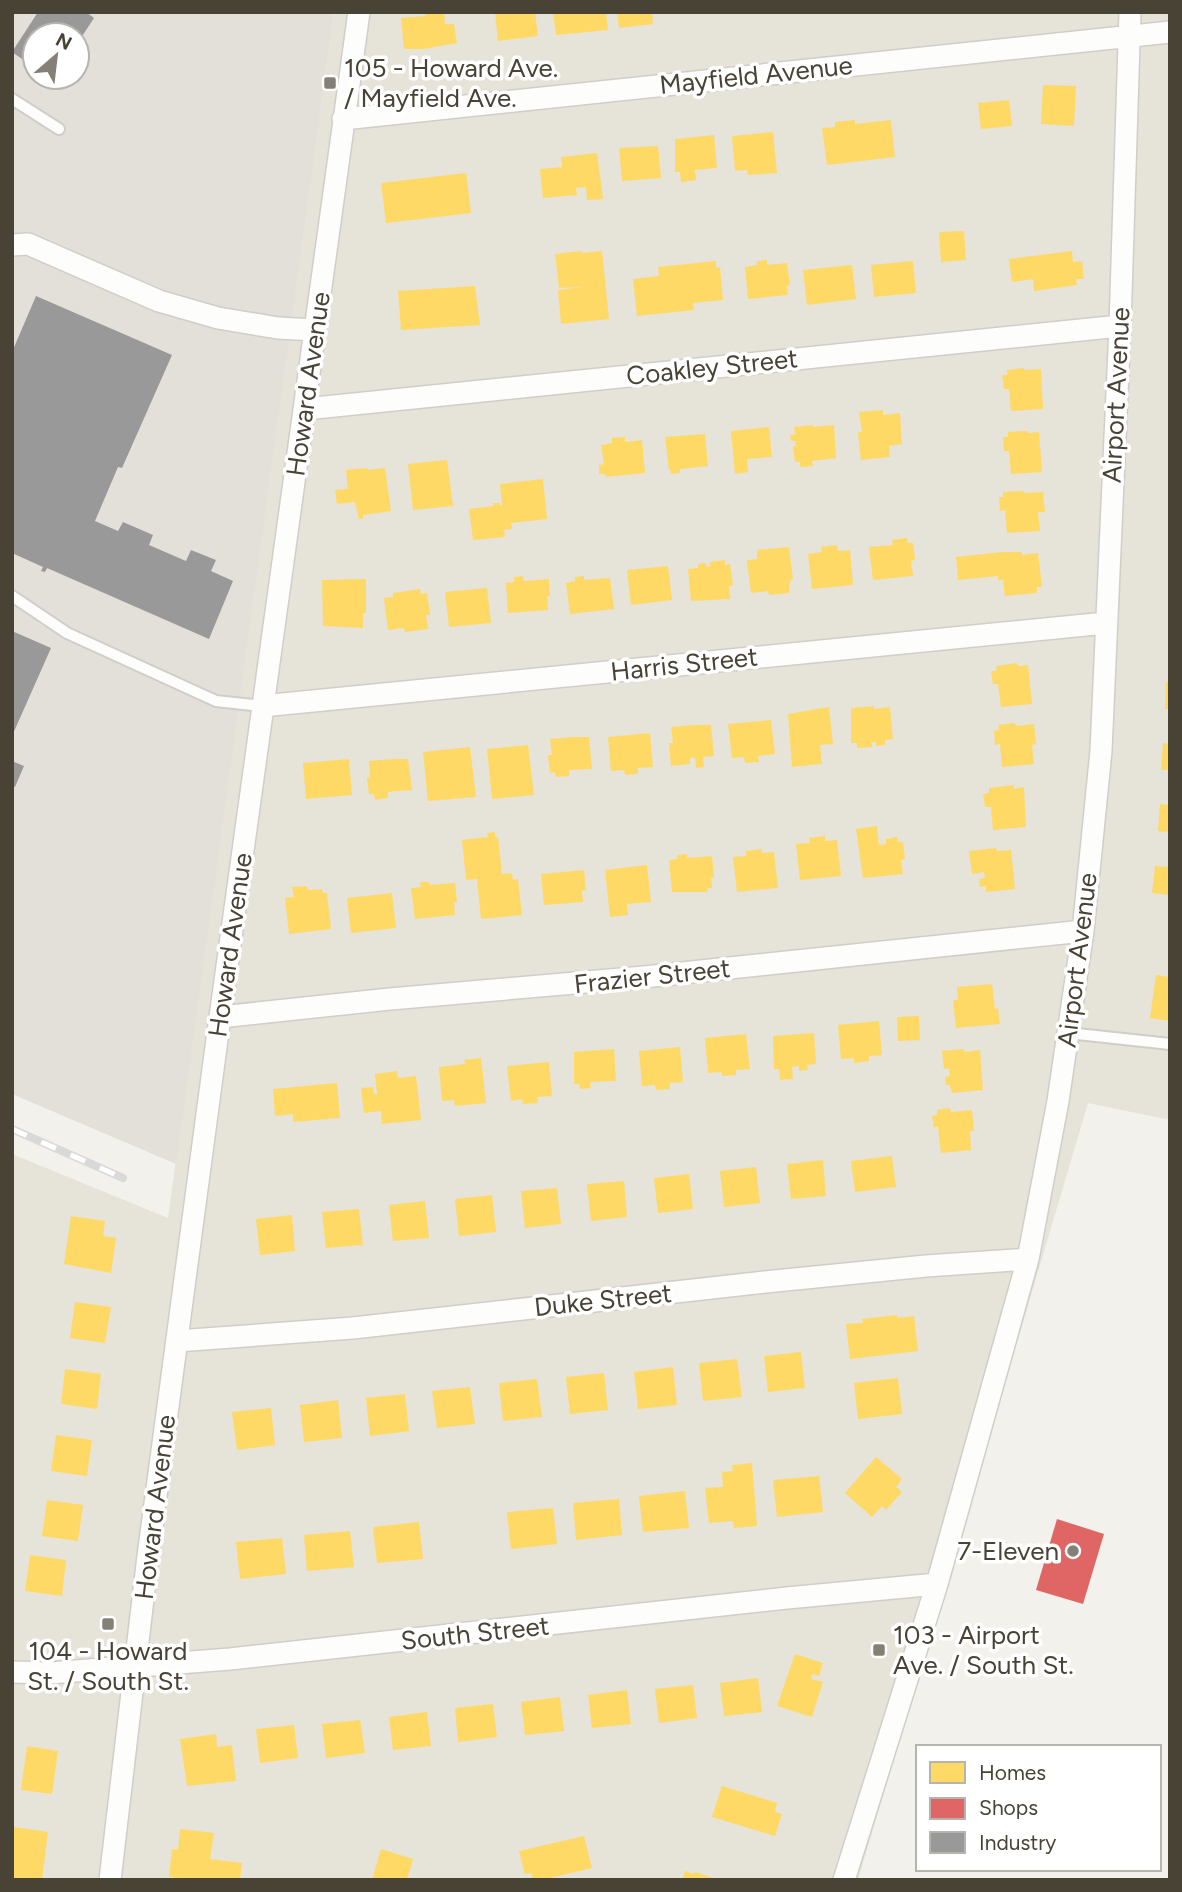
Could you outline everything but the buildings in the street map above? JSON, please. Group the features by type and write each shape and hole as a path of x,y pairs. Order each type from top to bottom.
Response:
{"street":[{"name":"Howard Avenue","path":"110,1880 135,1667 220,1017 359,12"},
{"name":"Airport Avenue","path":"844,1880 937,1584 1028,1259 1058,1101 1083,931 1101,751 1120,326 1130,12"},
{"name":"Mayfield Avenue","path":"343,119 1170,32"},
{"path":"12,245 28,244 159,301 218,318 278,328 315,330"},
{"name":"Coakley Street","path":"304,409 1120,326"},
{"name":"Harris Street","path":"262,706 1105,623"},
{"name":"Frazier Street","path":"220,1017 644,977 1083,931"},
{"name":"Duke Street","path":"177,1341 353,1328 778,1281 1028,1259"},
{"name":"South Street","path":"12,1672 50,1673 230,1659 937,1584"}],"lane":[{"path":"12,99 59,129"},
{"path":"12,596 67,633 216,701 262,706"},
{"path":"1068,1033 1170,1044"}],"shaded area":[{"path":"12,12 334,12 176,1164 12,1094"},
{"path":"334,12 1170,12 1170,1120 1088,1103 858,1880 12,1880 12,1154 168,1218"}],"railway":[{"path":"12,1129 123,1178"}],"place":[{"name":"105 - Howard Ave. / Mayfield Ave.","path":"330,83"},
{"name":"7-Eleven","path":"1073,1551"},
{"name":"104 - Howard St. / South St.","path":"108,1624"},
{"name":"103 - Airport Ave. / South St.","path":"879,1650"}]}
